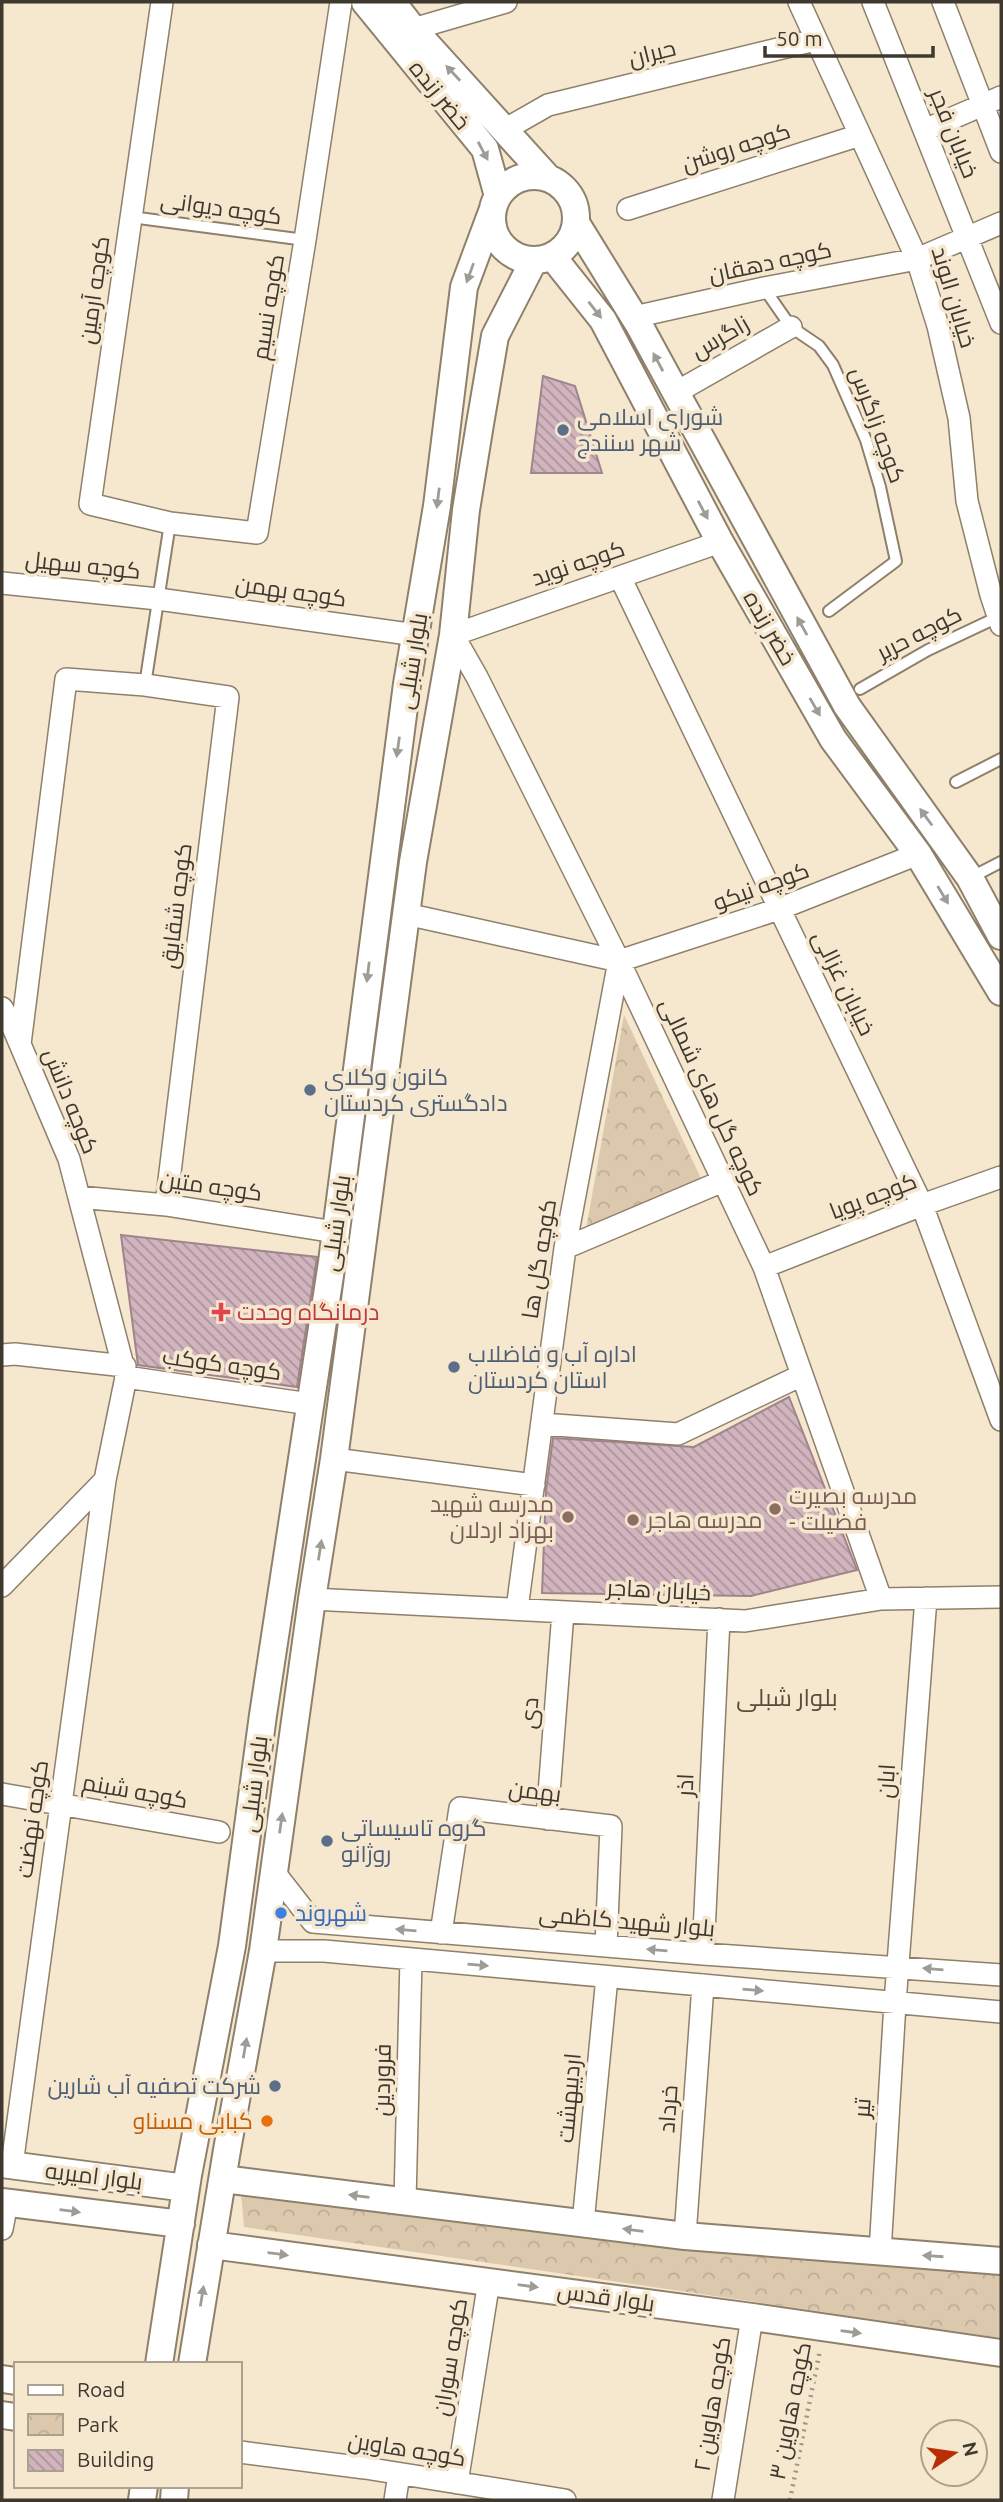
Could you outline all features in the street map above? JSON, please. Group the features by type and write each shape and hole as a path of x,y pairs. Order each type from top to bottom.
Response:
{"street":[{"name":"کوچه آرمین","path":"162,2 90,504 170,523"},
{"name":"کوچه نسیم","path":"170,523 257,533 341,2"},
{"name":"خضر زنده","path":"365,2 485,149 496,202"},
{"name":"خضر زنده","path":"392,2 413,29 548,178"},
{"path":"413,29 506,2"},
{"name":"خیابان الوند","path":"799,2 917,259 938,326 959,418 967,501 1000,621"},
{"name":"خیابان فجر","path":"873,2 1001,323"},
{"path":"943,2 991,100 1001,152"},
{"name":"حیران","path":"506,129 548,106 815,40"},
{"path":"925,130 991,100"},
{"name":"کوچه روشن","path":"628,209 860,135"},
{"path":"520,178 548,178 560,185 575,209 576,223 572,237 564,248 543,258 522,259 510,253 495,234 492,221 496,202 508,185 520,178"},
{"name":"بلوار شبلی","path":"159,2362 186,2188 232,1946 265,1701 335,1232 382,862 438,506 464,287 496,202"},
{"name":"خضر زنده","path":"576,223 634,317 847,706 970,878 1001,936"},
{"name":"کوچه دهقان","path":"634,317 764,288 917,259 1001,223"},
{"name":"خضر زنده","path":"543,258 603,320 720,542 833,739 918,854 1001,992"},
{"name":"بلوار شبلی","path":"192,2362 226,2150 263,1951 334,1459 406,915 453,635 466,510 495,336 543,258"},
{"name":"زاگرس","path":"675,393 792,327"},
{"name":"کوچه نوید","path":"453,635 720,542"},
{"name":"خیابان غزالی","path":"620,577 922,1205 1001,1420"},
{"name":"کوچه سهیل","path":"2,583 158,599"},
{"name":"کوچه بهمن","path":"158,599 416,635"},
{"path":"416,635 453,635"},
{"name":"کوچه گل های شمالی","path":"453,635 477,677 619,961 764,1267 881,1600"},
{"name":"کوچه دانش","path":"126,1371 68,1159 11,1049 66,679 145,685"},
{"name":"کوچه شقایق","path":"145,685 228,697 166,1205"},
{"name":"کوچه نیکو","path":"619,961 779,909 918,854"},
{"path":"406,915 619,961"},
{"name":"کوچه گل ها","path":"517,1609 565,1248 619,961"},
{"path":"2,1008 11,1049"},
{"name":"کوچه پویا","path":"764,1267 1001,1177"},
{"path":"565,1248 723,1181"},
{"name":"کوچه متین","path":"79,1197 166,1205 335,1232"},
{"name":"کوچه کوکب","path":"2,1355 15,1353 310,1404"},
{"name":"کوچه نهضت","path":"7,2165 61,1804 105,1480 126,1371"},
{"path":"542,1424 678,1434 802,1375"},
{"path":"334,1459 534,1485"},
{"path":"2,1586 105,1480"},
{"name":"خیابان هاجر","path":"312,1599 745,1621 881,1600 1001,1597"},
{"name":"ابان","path":"899,1966 926,1598"},
{"name":"دی","path":"547,1819 564,1612"},
{"name":"اذر","path":"703,1954 719,1619"},
{"name":"کوچه شبنم","path":"2,1794 219,1832"},
{"name":"بهمن","path":"441,1933 460,1808 611,1826 606,1946"},
{"name":"بلوار شهید کاظمی","path":"274,1872 313,1922 1001,1975"},
{"path":"263,1951 324,1951 1001,2012"},
{"name":"فروردین","path":"405,2202 411,1959"},
{"name":"تیر","path":"880,2252 899,1966"},
{"name":"اردیبهشت","path":"583,2223 607,1977"},
{"name":"خرداد","path":"685,2236 703,1985"},
{"name":"بلوار امیریه","path":"7,2165 186,2188"},
{"path":"223,2179 685,2236 1001,2261"},
{"path":"2,2229 5,2203"},
{"name":"بلوار امیریه","path":"5,2203 181,2224"},
{"name":"بلوار قدس","path":"211,2245 1001,2353"},
{"name":"کوچه سوران","path":"457,2483 489,2281"},
{"name":"کوچه هاوین ۲","path":"723,2500 752,2317"},
{"name":"کوچه هاوین","path":"242,2452 557,2500"},
{"path":"395,2500 399,2474"}],"lane":[{"name":"کوچه دیوانی","path":"131,217 305,240"},
{"name":"کوچه زاگرس","path":"764,288 792,327 819,346 833,365 866,440 880,487 896,561 829,611"},
{"path":"145,685 170,523"},
{"name":"کوچه حریر","path":"860,688 928,650 1000,621"},
{"path":"956,782 1001,759"},
{"path":"970,878 1001,862"}],"path":[{"name":"کوچه هاوین ۳","path":"790,2500 824,2328"}],"green space":[{"path":"624,1015 705,1187 585,1235"},
{"path":"241,2191 1001,2271 1001,2338 244,2227"}],"building":[{"name":"شورای اسلامی شهر سنندج","path":"543,376 575,386 602,473 531,473"},
{"name":"درمانگاه وحدت","path":"121,1235 317,1257 297,1387 138,1365"},
{"path":"789,1397 857,1570 751,1596 542,1593 546,1490 553,1438 694,1447"}],"place":[{"name":"شورای اسلامی شهر سنندج","path":"563,430"},
{"name":"کانون وکلای دادگستری کردستان","path":"310,1090"},
{"name":"درمانگاه وحدت","path":"221,1312"},
{"name":"اداره آب و فاضلاب استان کردستان","path":"454,1367"},
{"name":"مدرسه بصیرت - فضیلت","path":"775,1509"},
{"name":"مدرسه شهید بهزاد اردلان","path":"568,1517"},
{"name":"مدرسه هاجر","path":"633,1520"},
{"name":"گروه تاسیساتی روژانو","path":"327,1841"},
{"name":"شهروند","path":"281,1913"},
{"name":"شرکت تصفیه آب شارین","path":"275,2086"},
{"name":"کبابی مسناو","path":"267,2121"}],"district":[{"name":"بلوار شبلی","path":"787,1698"}]}
